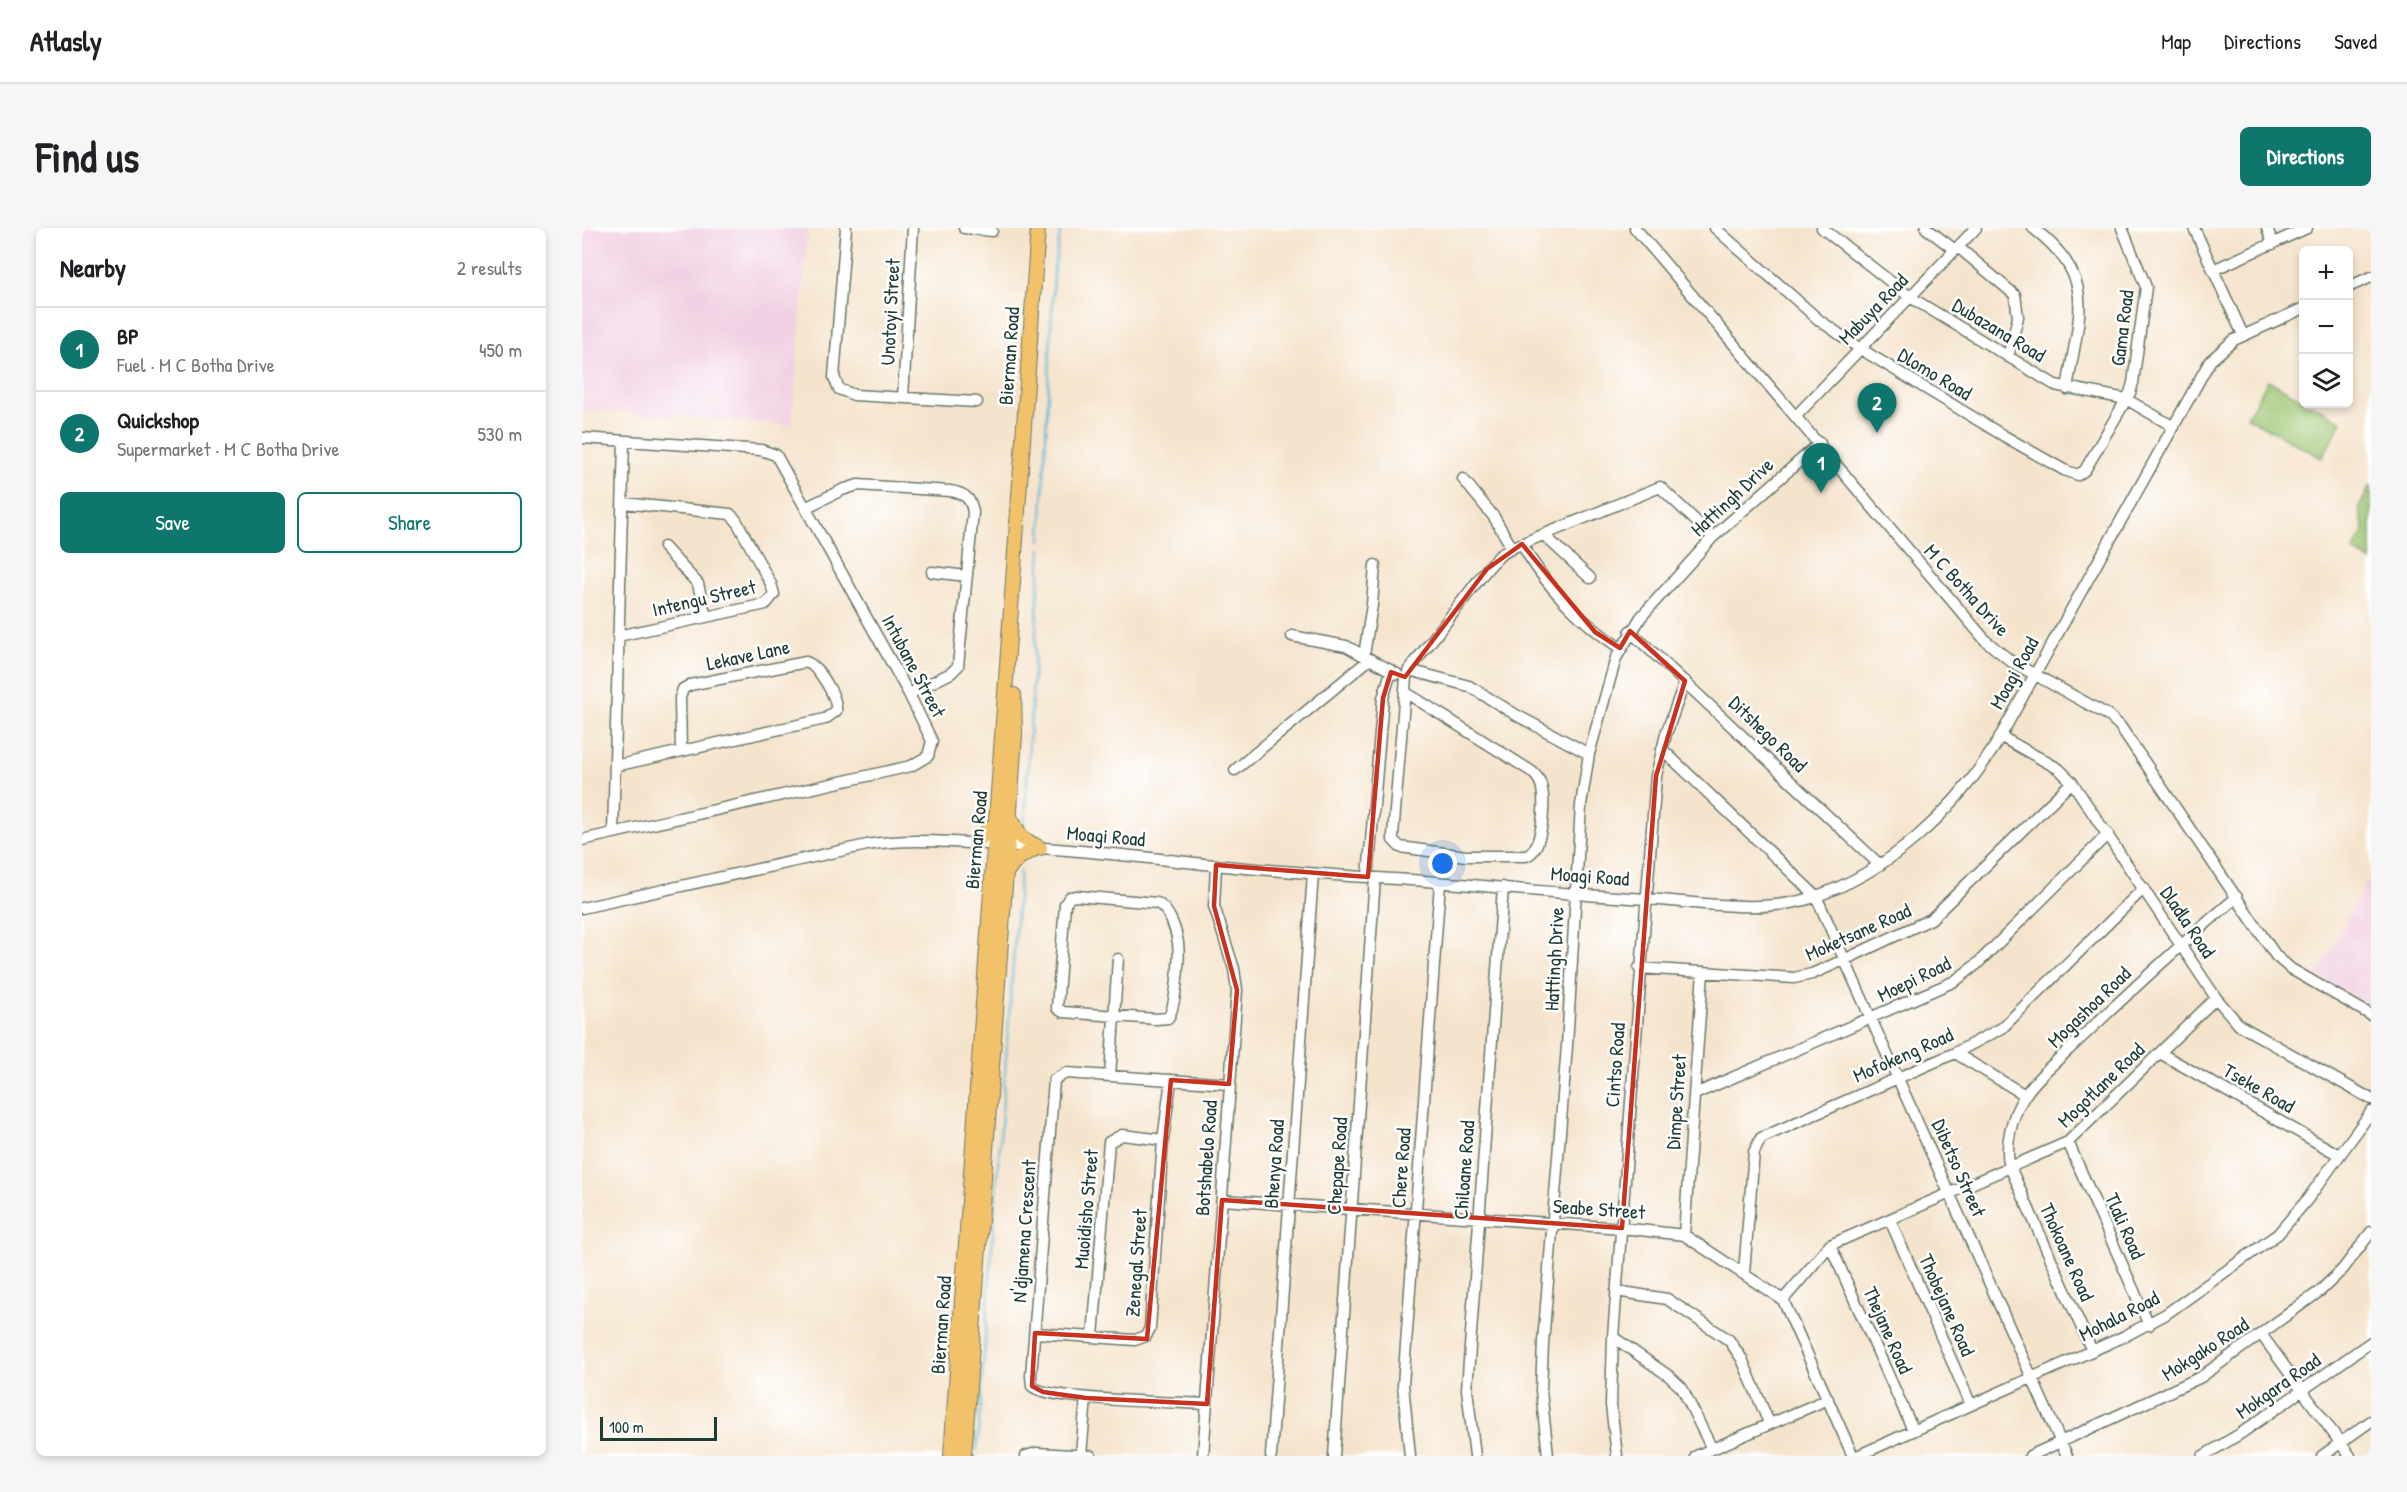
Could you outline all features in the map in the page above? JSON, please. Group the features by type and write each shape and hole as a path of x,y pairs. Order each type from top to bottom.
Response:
{"main road":[{"name":"Bierman Road","path":"951,1456 1004,818 1040,228"},
{"path":"975,843 1004,818 1022,838 1038,848"},
{"name":"Bierman Road","path":"964,1456 1006,872 1001,845"},
{"path":"1006,872 1019,858 1038,848"}],"street":[{"path":"846,228 835,383 839,389 854,395 977,402"},
{"name":"Unotoyi Street","path":"903,397 913,228"},
{"path":"964,228 992,231"},
{"name":"M C Botha Drive","path":"1635,228 1820,443 1971,624 1999,652 2033,674 2108,715 2120,726 2279,959 2291,969 2371,1015"},
{"name":"Dlomo Road","path":"1714,228 1819,320 1859,348 1962,411 2076,475 2085,470 2126,399"},
{"name":"Dubazana Road","path":"1822,228 1910,297 2055,385 2126,399 2174,427"},
{"path":"1926,228 2015,295 2018,317 2008,357"},
{"name":"Mabuya Road","path":"1796,416 1976,228"},
{"path":"2032,228 2061,252 2079,290 2080,302 2067,389"},
{"name":"Gama Road","path":"2122,228 2145,276 2146,287 2133,383 2126,399"},
{"path":"2194,228 2243,335"},
{"path":"2266,228 2273,244"},
{"path":"2213,270 2307,228"},
{"path":"2353,285 2371,277"},
{"name":"Moagi Road","path":"582,908 885,842 906,840 1001,845 1313,874 1576,894 1760,905 1787,903 1816,896 1880,866 1903,849 1951,802 1983,763 2000,736 2214,356 2243,335 2299,310"},
{"name":"Intubane Street","path":"582,438 769,452 780,460 909,694 932,741 932,749 921,762 582,840"},
{"path":"613,833 624,441"},
{"name":"Hattingh Drive","path":"1548,1456 1541,1370 1581,805 1589,754 1620,648 1630,631 1713,537 1820,443"},
{"path":"1463,479 1517,546 1583,620 1595,632 1620,648"},
{"path":"807,507 858,485 950,490 963,494 969,499 973,512 958,666 951,673 909,694"},
{"path":"1405,692 1537,776 1542,789 1543,816 1538,846 1531,855 1466,856 1406,849 1396,844 1393,835 1405,692 1408,674 1487,569 1500,555 1517,546 1660,487 1713,537"},
{"name":"Intengu Street","path":"618,636 766,604 774,594 771,584 736,520 722,512 622,503"},
{"path":"1545,536 1590,578"},
{"path":"664,547 698,585 706,617"},
{"path":"1235,770 1367,657 1375,565"},
{"path":"932,572 967,576"},
{"name":"Ditshego Road","path":"1630,631 1880,866"},
{"path":"1292,636 1347,646 1391,672 1469,686 1518,716 1589,754"},
{"name":"Lekave Lane","path":"615,766 825,719 836,711 836,704 816,668 806,662 690,685 684,689 680,698 681,751"},
{"name":"Chepape Road","path":"1334,1456 1352,1209 1383,698 1391,672"},
{"name":"Cintso Road","path":"1617,1456 1611,1394 1612,1336 1622,1228 1644,898 1655,782 1662,749 1685,681"},
{"name":"Dladla Road","path":"2000,736 2059,769 2072,782 2216,998 2240,1025 2371,1099"},
{"path":"1662,749 1816,896"},
{"name":"Moketsane Road","path":"1640,968 1794,978 1812,974 1846,960 1931,919 2072,782"},
{"name":"Moepi Road","path":"1695,1094 1873,1019 1963,976 2108,834"},
{"name":"Botshabelo Road","path":"1203,1456 1236,980 1214,906 1216,865"},
{"name":"Bhenya Road","path":"1271,1456 1313,874"},
{"name":"Chere Road","path":"1410,1456 1403,1385 1440,883"},
{"name":"Chiloane Road","path":"1475,1456 1467,1389 1503,887"},
{"name":"Mofokeng Road","path":"1744,1272 1754,1152 1758,1141 1773,1132 1955,1053 2005,1026 2144,888"},
{"name":"Dibetso Street","path":"1816,896 1951,1194 2030,1378 2067,1456"},
{"path":"1070,897 1157,903 1166,909 1168,914 1178,946 1171,1014 1168,1018 1156,1019 1114,1016 1063,1011 1057,1008 1062,927 1065,904 1070,897"},
{"name":"Mogashoa Road","path":"2010,1167 2008,1145 2025,1095 2181,943 2237,897"},
{"path":"1110,1076 1118,959"},
{"name":"Dimpe Street","path":"1684,1234 1703,972"},
{"name":"Mogotlane Road","path":"1783,1300 1830,1245 2068,1142 2216,998"},
{"path":"1955,1053 2025,1095"},
{"name":"Tseke Road","path":"2160,1053 2339,1155"},
{"name":"N'djamena Crescent","path":"1207,1404 1086,1398 1042,1392 1035,1389 1031,1381 1052,1084 1057,1076 1066,1073 1229,1084"},
{"name":"Zenegal Street","path":"1035,1333 1136,1340 1148,1333 1163,1140 1171,1080"},
{"name":"Mohala Road","path":"1855,1456 2149,1325 2278,1234 2371,1112"},
{"name":"Muoidisho Street","path":"1093,1336 1109,1142 1122,1135 1163,1140"},
{"name":"Tlali Road","path":"2068,1142 2149,1325"},
{"name":"Thokoane Road","path":"2010,1167 2092,1351"},
{"name":"Seabe Street","path":"1222,1200 1684,1234 1783,1300 1855,1456"},
{"name":"Thobejane Road","path":"1890,1220 1971,1405"},
{"name":"Mokgako Road","path":"2030,1456 2190,1383 2261,1334 2330,1282 2371,1232"},
{"name":"Thejane Road","path":"1830,1245 1913,1430"},
{"path":"1616,1291 1666,1299 1729,1340 1742,1359 1769,1423"},
{"path":"2261,1334 2350,1456"},
{"path":"1612,1336 1669,1376 1682,1388 1712,1449"},
{"name":"Mokgara Road","path":"2203,1456 2226,1444 2371,1342"},
{"path":"1081,1455 1086,1398"},
{"path":"1696,1456 1828,1399"},
{"path":"2322,1456 2371,1421"},
{"path":"1026,1456 1036,1452 1091,1456"}],"highlighted area":[{"path":"1522,544 1595,632 1620,648 1630,631 1685,681 1656,776 1622,1228 1222,1200 1207,1404 1086,1398 1043,1392 1032,1386 1035,1333 1147,1339 1171,1080 1229,1084 1237,990 1214,906 1216,865 1368,877 1383,698 1391,672 1405,677 1487,569"}],"shaded area":[{"path":"582,228 808,228 792,425 582,409"},
{"path":"2371,874 2371,1005 2317,976"}],"green space":[{"path":"2268,380 2299,398 2299,408 2318,408 2342,421 2322,458 2247,417"},
{"path":"2371,485 2371,561 2353,551 2364,529 2359,508"}],"waterway":[{"path":"1041,540 1054,270 1061,228"},
{"path":"1024,828 1041,549"},
{"path":"977,1450 1020,869"}],"place":[{"name":"Quickshop","path":"1877,433"},
{"name":"BP","path":"1821,493"}]}
